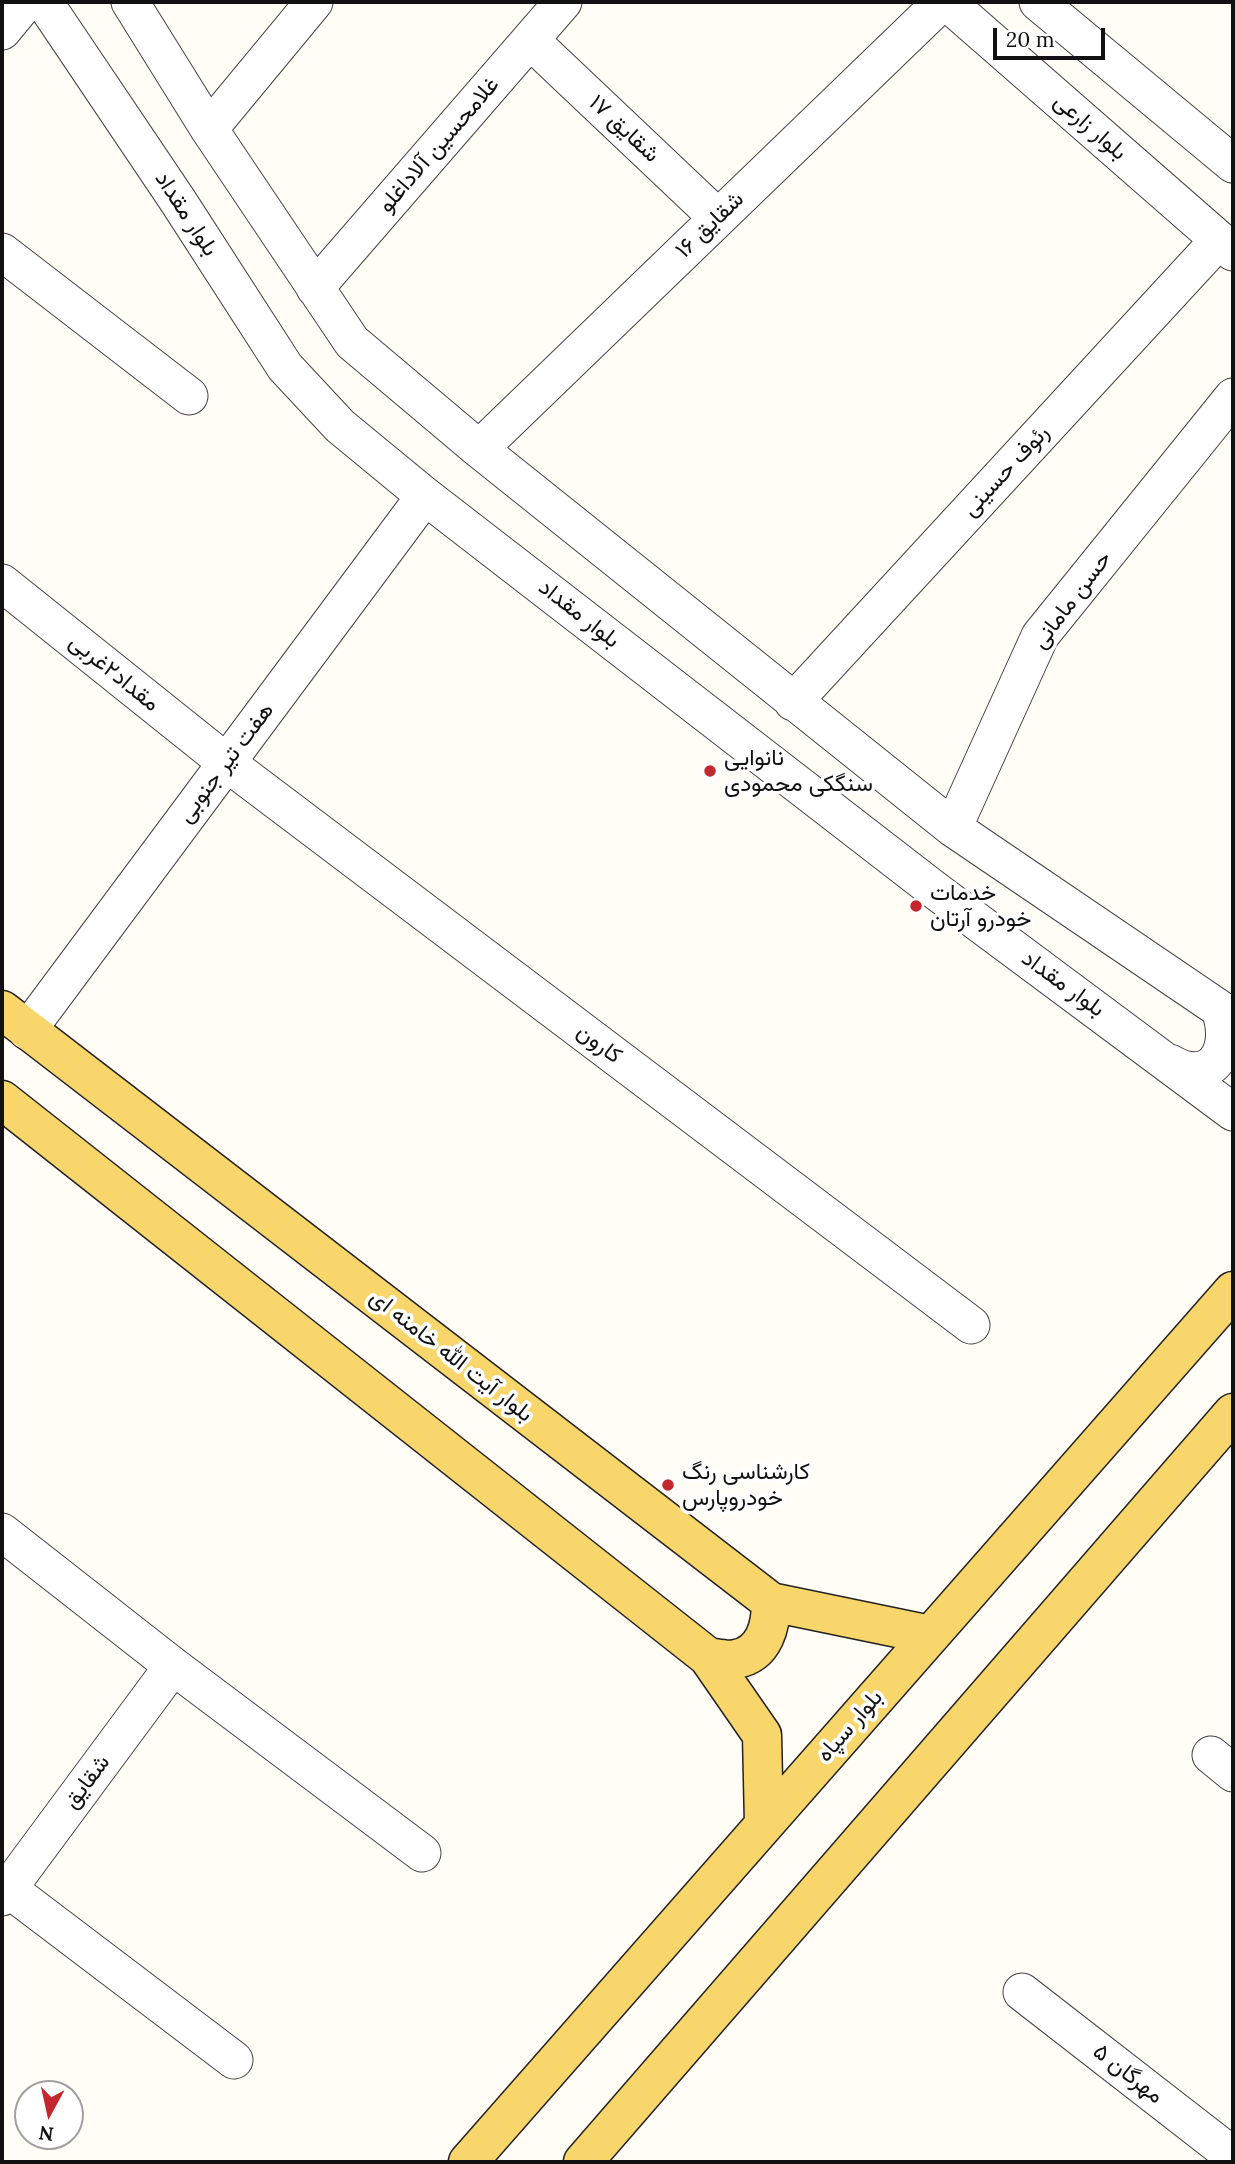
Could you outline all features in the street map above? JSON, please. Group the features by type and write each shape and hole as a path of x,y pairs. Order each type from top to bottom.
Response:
{"main road":[{"name":"بلوار آیت الله خامنه ای","path":"14,1020 771,1602 931,1635"},
{"path":"2,1100 708,1657 762,1735 764,1824"},
{"name":"بلوار سپاه","path":"468,2162 1233,1290"},
{"path":"583,2162 1233,1413"},
{"path":"708,1657 737,1659 760,1646 771,1627 771,1602"}],"street":[{"path":"2,31 26,2"},
{"name":"بلوار مقداد","path":"44,2 178,201 285,367 340,426 425,496 932,888 1233,1112"},
{"path":"130,2 209,129 352,342 479,449 953,828 1227,1014 1231,1040 1226,1055 1214,1066 1199,1072 1183,1070 1169,1062"},
{"path":"209,129 314,2"},
{"name":"غلامحسین آلاداغلو","path":"315,288 563,2"},
{"name":"شقایق ۱۶","path":"479,449 944,2"},
{"name":"بلوار زارعی","path":"944,2 1226,246"},
{"path":"1038,2 1233,164"},
{"name":"شقایق ۱۷","path":"530,40 718,218"},
{"name":"رئوف حسینی","path":"793,702 1226,246"},
{"path":"2,251 189,396"},
{"name":"حسن مامانی","path":"953,828 1040,636 1233,397"},
{"name":"هفت تیر جنوبی","path":"14,1020 227,763 425,496"},
{"name":"مقداد۲غربی","path":"2,583 227,763"},
{"name":"کارون","path":"227,763 971,1325"},
{"path":"2,1532 173,1667 422,1853"},
{"name":"شقایق","path":"4,1890 173,1667"},
{"path":"4,1890 234,2060"},
{"name":"مهرگان ۵","path":"1022,1992 1233,2157"}],"place":[{"name":"نانوایی سنگکی محمودی","path":"710,771"},
{"name":"خدمات خودرو آرتان","path":"916,906"},
{"name":"کارشناسی رنگ خودروپارس","path":"668,1485"}]}
